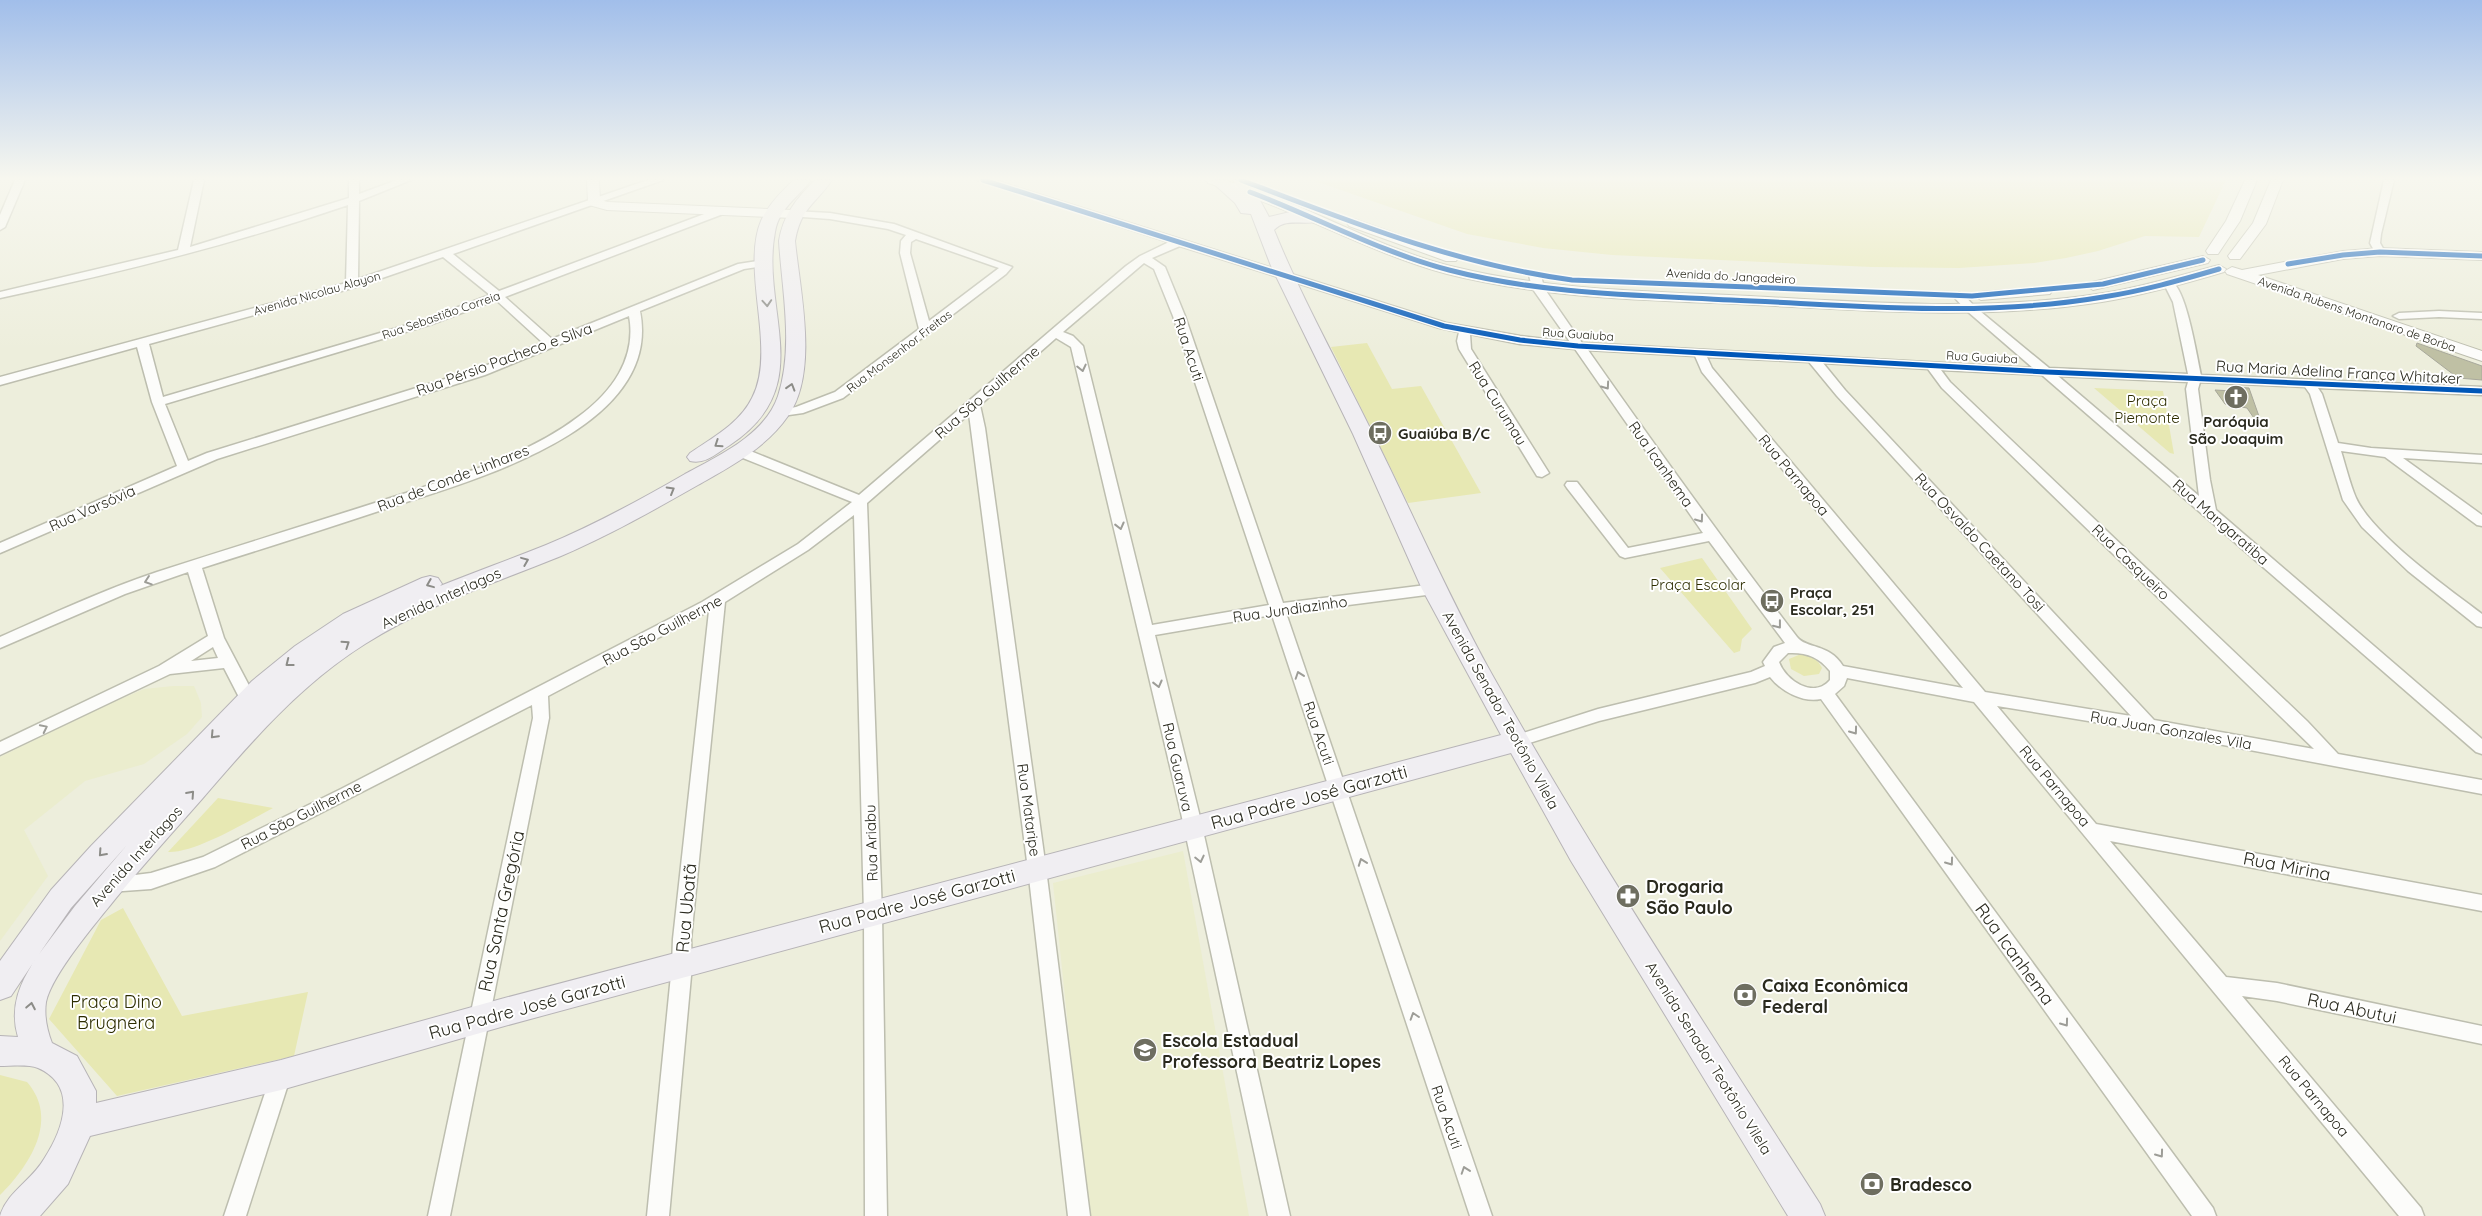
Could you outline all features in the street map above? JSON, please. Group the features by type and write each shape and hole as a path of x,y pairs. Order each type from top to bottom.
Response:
{"main road":[{"name":"Avenida Interlagos","path":"40,1052 30,1025 29,1012 34,993 52,960 83,916 109,884 258,704 304,652 351,620 414,590 574,524 638,491 709,450 744,424 758,408 767,392 771,376 764,263 765,241 768,237"},
{"name":"Avenida Interlagos","path":"0,986 61,899 101,854 258,704 356,637 397,616 586,536 639,509 738,451 758,436 780,414 789,395 795,372 787,237"},
{"name":"Avenida Senador Teotônio Vilela","path":"1268,237 1284,274 1363,434 1434,589 1517,741 1581,853 1808,1216"},
{"name":"Rua Padre José Garzotti","path":"79,1123 281,1075 479,1019 1517,741"},
{"path":"0,1051 40,1052 66,1067 80,1091 79,1123 56,1172 17,1216"}],"street":[{"path":"183,252 186,237"},
{"path":"0,295 120,269 234,237"},
{"path":"352,285 353,237"},
{"name":"Avenida Nicolau Alayon","path":"0,381 352,285 495,237"},
{"name":"Rua Sebastião Correia","path":"158,402 428,322 654,237"},
{"path":"911,237 906,241 905,253 926,331"},
{"name":"Rua Monsenhor Freitas","path":"780,414 799,410 839,395 926,331 1002,272 1006,266 923,237"},
{"name":"Rua Guaiuba","path":"1161,237 1284,274 1379,306 1465,331 1578,346 2046,372 2196,377"},
{"name":"Rua São Guilherme","path":"1144,258 1150,246 1161,237"},
{"name":"Avenida do Jangadeiro","path":"1357,237 1419,261 1485,278 1647,295 1971,309 2084,300 2170,284 2236,265"},
{"name":"Avenida do Jangadeiro","path":"1389,237 1430,251 1536,282 1652,284 1959,296 2034,292 2103,284 2208,256"},
{"path":"2208,256 2222,237"},
{"path":"2236,265 2252,237"},
{"path":"2376,237 2375,243 2380,252"},
{"name":"Rua São Guilherme","path":"109,884 151,881 209,862 540,694 718,601 792,557 833,525 1109,285 1144,258 1178,243"},
{"path":"2208,256 2236,265 2266,270 2343,254 2380,252 2482,256"},
{"path":"446,254 498,296 550,343"},
{"path":"2208,256 2236,265 2288,264"},
{"name":"Rua Acuti","path":"1144,258 1159,267 1166,282 1481,1216"},
{"name":"Rua Pérsio Pacheco e Silva","path":"184,467 242,446 458,379 742,266 764,263"},
{"name":"Avenida Rubens Montanaro de Borba","path":"2236,265 2482,356"},
{"name":"Avenida Rubens Montanaro de Borba","path":"2266,270 2482,345"},
{"name":"Rua Icanhema","path":"1536,282 1578,346 1712,536 1796,647"},
{"path":"2170,284 2179,302 2196,377 2192,389 2202,458 2203,480 2210,513"},
{"name":"Rua Mangaratiba","path":"1959,296 1971,309 2482,748"},
{"name":"Rua de Conde Linhares","path":"0,643 136,585 442,485 496,465 567,431 612,394 626,375 634,357 637,324 634,310"},
{"path":"2399,316 2482,316"},
{"name":"Rua Curumau","path":"1465,331 1463,341 1465,349 1542,473"},
{"name":"Rua Guaruva","path":"1054,333 1069,339 1077,346 1192,829 1279,1216"},
{"path":"142,342 158,402 184,467"},
{"name":"Rua Parnapoa","path":"1700,353 1706,369 2414,1216"},
{"name":"Rua Osvaldo Caetano Tosi","path":"1813,358 1841,393 2149,725"},
{"name":"Rua Casqueiro","path":"1931,365 1946,385 2301,725 2333,759"},
{"name":"Rua Maria Adelina França Whitaker","path":"2196,377 2482,391"},
{"path":"2308,383 2316,394 2350,500 2367,524 2413,568 2482,622"},
{"name":"Rua Mataripe","path":"974,404 979,428 1037,870 1079,1216"},
{"path":"2333,446 2388,453 2482,459"},
{"path":"738,451 775,468 860,500"},
{"path":"2388,453 2482,522"},
{"name":"Rua Varsóvia","path":"0,548 184,467"},
{"path":"1572,486 1625,553 1712,536"},
{"name":"Rua Ariabu","path":"860,500 873,914 876,1216"},
{"path":"194,567 216,638 227,662 258,704"},
{"name":"Rua Jundiazinho","path":"1146,631 1276,609 1434,589"},
{"name":"Rua Ubatã","path":"658,1216 682,965 682,940 718,601"},
{"path":"0,749 165,670 216,638"},
{"path":"1796,647 1822,654 1834,681 1804,692 1784,683 1772,669 1771,662 1779,651 1796,647"},
{"path":"165,670 227,662"},
{"name":"Rua Padre José Garzotti","path":"1517,741 1598,715 1755,677 1772,669"},
{"name":"Rua Juan Gonzales Vila","path":"1834,681 1859,676 1980,698 2149,725 2482,787"},
{"name":"Rua Padre José Garzotti","path":"1755,677 1784,683"},
{"name":"Rua Icanhema","path":"1834,681 2205,1216"},
{"name":"Rua Santa Gregória","path":"439,1216 541,718 540,694"},
{"name":"Rua Mirina","path":"2092,830 2482,903"},
{"name":"Rua Abutui","path":"2222,985 2277,992 2482,1035"},
{"path":"235,1216 281,1075"}],"shaded area":[{"path":"194,686 201,703 202,717 187,734 144,764 85,781 24,830 48,876 0,941 0,757 144,689"},
{"name":"Escola Estadual Professora Beatriz Lopes","path":"1183,851 1249,1216 1088,1216 1053,883"}],"green space":[{"path":"1482,237 2143,237 2098,251 2066,258 2034,263 1959,268 1872,267 1612,255 1543,248"},
{"path":"1367,343 1392,389 1421,386 1481,493 1408,503 1331,347"},
{"name":"Praça Piemonte","path":"2094,388 2163,391 2174,454 2170,453"},
{"name":"Praça Escolar","path":"1702,558 1752,629 1742,639 1740,651 1734,653 1660,568"},
{"path":"1801,654 1811,657 1818,662 1822,668 1819,674 1804,676 1791,669 1789,659"},
{"path":"218,798 273,808 207,842 180,851 168,852"},
{"name":"Praça Dino Brugnera","path":"123,908 182,1016 308,992 294,1056 117,1096 49,1019 101,920"},
{"path":"0,1075 27,1082 37,1097 41,1112 41,1127 30,1157 0,1195"}],"building":[{"path":"2417,343 2482,366 2482,380 2458,378 2416,346"},
{"name":"Paróquia São Joaquim","path":"2230,387 2249,388 2261,422 2258,424 2247,408 2225,404 2215,390 2233,391"}],"cycle path":[{"path":"1162,237 1444,326 1520,340 1578,346 2047,372 2482,391"},
{"path":"1356,237 1398,254 1449,270 1521,285 1631,295 1861,306 1982,307 2102,298 2161,286 2219,269"},
{"path":"1392,237 1487,266 1572,280 1972,296 2103,284 2203,260"},
{"path":"2288,264 2343,255 2380,252 2482,256"}],"place":[{"name":"Paróquia São Joaquim","path":"2236,397"},
{"name":"Guaiúba B/C","path":"1380,433"},
{"name":"Praça Escolar, 251","path":"1772,601"},
{"name":"Drogaria São Paulo","path":"1628,896"},
{"name":"Caixa Econômica Federal","path":"1745,995"},
{"name":"Escola Estadual Professora Beatriz Lopes","path":"1145,1050"},
{"name":"Bradesco","path":"1872,1184"}]}
